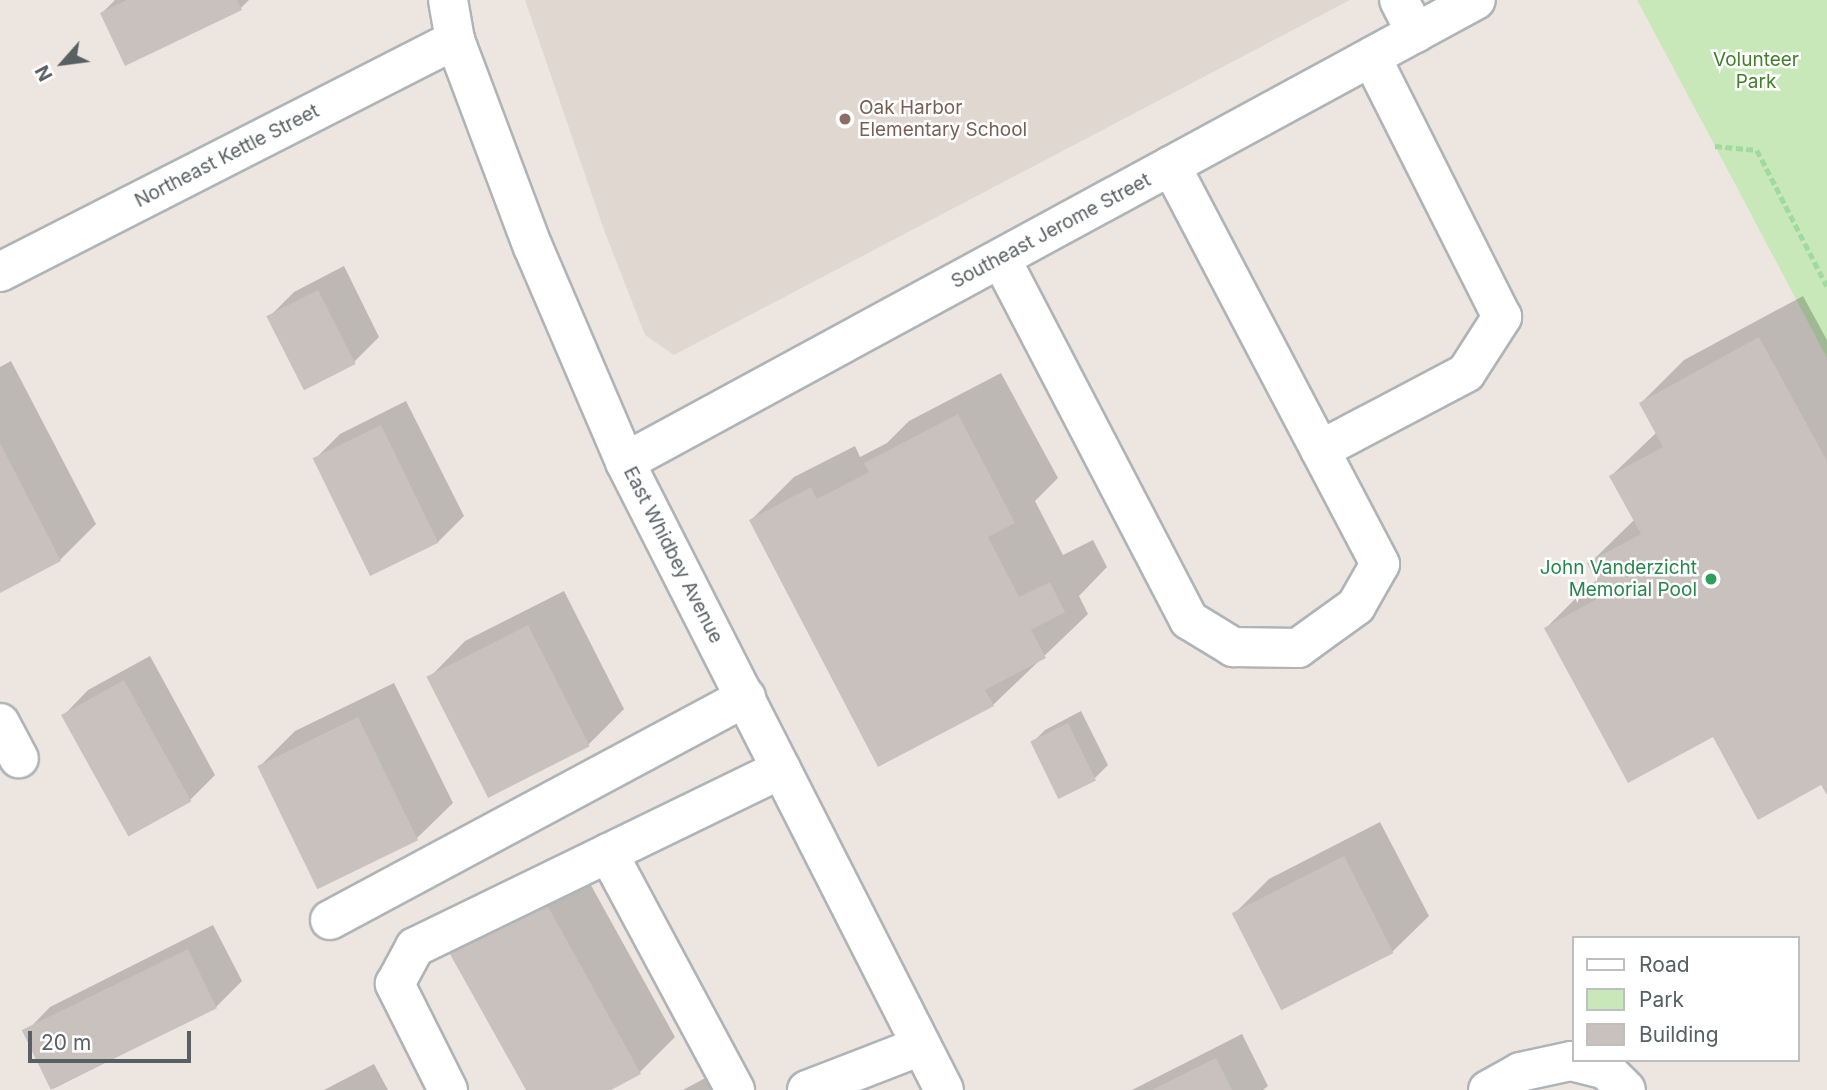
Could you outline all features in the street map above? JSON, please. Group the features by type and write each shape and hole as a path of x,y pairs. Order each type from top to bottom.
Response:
{"street":[{"name":"East Whidbey Avenue","path":"448,0 455,40 533,247 625,462 944,1090"},
{"name":"Southeast Jerome Street","path":"625,462 1371,57 1407,17 1476,0"},
{"name":"Northeast Kettle Street","path":"0,272 455,40"},
{"path":"1320,450 1466,373 1502,317 1371,57"},
{"path":"1001,258 1189,620 1233,647 1298,648 1356,606 1380,564 1171,166"},
{"path":"330,920 746,697"},
{"path":"0,723 19,758"},
{"path":"448,1090 395,984 415,947 781,769"},
{"path":"608,853 735,1090"},
{"path":"807,1090 921,1046"},
{"path":"1488,1090 1520,1072 1572,1061"},
{"path":"1575,1062 1606,1070 1626,1090"}],"path":[{"path":"1715,146 1757,150 1827,286"}],"shaded area":[{"name":"Oak Harbor Elementary School","path":"525,0 1350,0 674,355 645,335 604,230"}],"green space":[{"name":"Volunteer Park","path":"1637,0 1827,0 1827,358 1715,146"}],"building":[{"path":"127,0 237,0 242,10 125,66 100,13"},
{"path":"318,290 356,364 304,390 266,316"},
{"name":"John Vanderzicht Memorial Pool","path":"1759,337 1827,461 1827,795 1821,785 1758,820 1713,737 1628,783 1544,628 1604,595 1587,563 1641,534 1609,476 1663,447 1639,403"},
{"path":"958,414 1015,523 988,537 1019,597 1050,582 1065,612 1031,630 1046,658 985,690 994,706 878,767 749,520 811,487 817,499 869,472 864,463"},
{"path":"381,425 438,543 370,576 313,458"},
{"path":"0,443 61,561 0,593"},
{"path":"528,625 590,746 488,798 426,677"},
{"path":"124,680 191,802 128,836 61,715"},
{"path":"358,717 418,840 317,889 257,766"},
{"path":"1068,723 1096,781 1058,799 1030,741"},
{"path":"1344,856 1393,953 1281,1010 1232,913"},
{"path":"541,894 641,1074 611,1090 526,1090 446,947"},
{"path":"188,949 217,1008 51,1089 22,1030"},
{"path":"1216,1058 1232,1090 1152,1090"}],"place":[{"name":"Oak Harbor Elementary School","path":"845,119"},
{"name":"John Vanderzicht Memorial Pool","path":"1711,579"}]}
